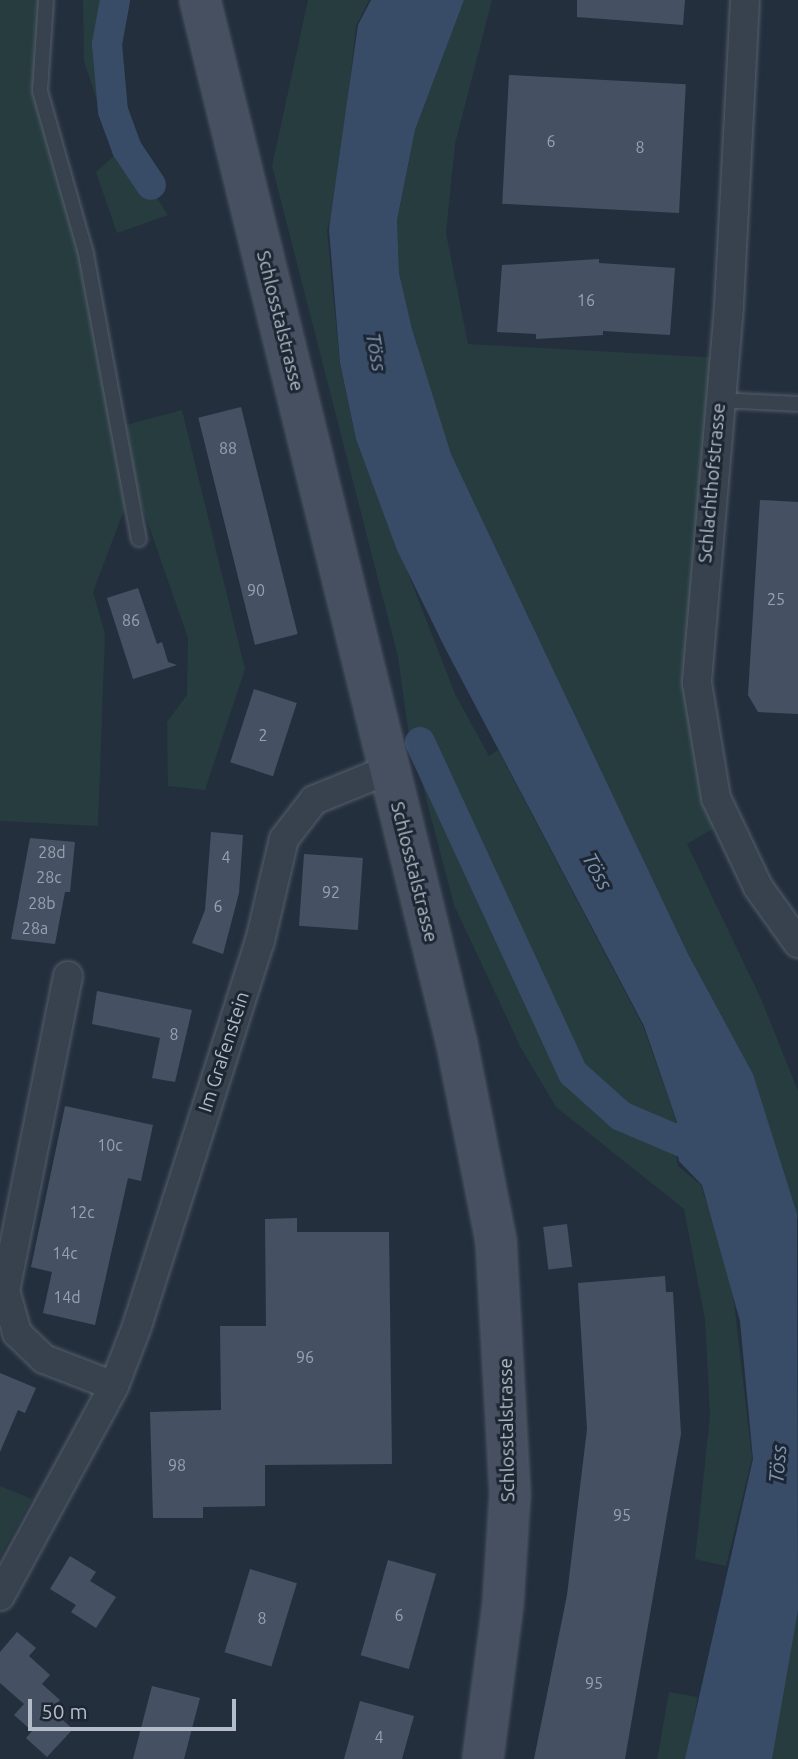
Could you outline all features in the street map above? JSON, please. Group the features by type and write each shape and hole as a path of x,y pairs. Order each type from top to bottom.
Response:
{"main road":[{"name":"Schlosstalstrasse","path":"200,0 471,1104 496,1241 510,1495 503,1604 483,1759"}],"street":[{"name":"Schlachthofstrasse","path":"745,0 747,32 720,400 699,619 700,719 716,798 736,846 772,910 798,943"},
{"name":"Im Grafenstein","path":"0,1596 114,1386 260,941 284,839 314,800 388,770"},
{"path":"68,976 5,1290 17,1333 44,1359 114,1386"}],"lane":[{"path":"46,0 40,91 86,254 139,539"},
{"path":"720,400 798,404"}],"green space":[{"path":"0,0 46,0 40,91 83,256 126,505 93,592 105,634 98,826 0,821"},
{"path":"83,0 113,0 106,45 112,110 126,150 168,215 117,233 96,172 115,155 84,61"},
{"path":"308,0 369,0 356,26 338,192 327,230 340,365 356,439 455,694 489,756 498,750 643,1026 677,1123 672,1127 678,1166 701,1185 732,1285 752,1458 726,1566 695,1559 710,1415 705,1319 684,1209 556,1107 521,1048 454,905 408,729 398,657 272,166"},
{"path":"464,0 492,0 455,144 446,233 468,344 723,358 699,619 726,821 687,844 762,1001 798,1091 798,1221 753,1074 688,954 451,454 412,329 399,273 397,220 415,130"},
{"path":"182,410 245,669 205,790 168,786 167,722 187,695 188,638 137,492 126,425"},
{"path":"0,1486 32,1499 0,1557"},
{"path":"798,1610 798,1759 772,1759 789,1645"},
{"path":"669,1692 698,1697 687,1759 657,1759"}],"water":[{"name":"Töss","path":"371,0 464,0 415,130 397,220 399,273 412,329 451,454 688,954 753,1074 797,1214 798,1610 772,1759 685,1759 753,1459 740,1321 702,1185 679,1161 673,1130 677,1122 644,1026 445,648 397,550 356,439 340,363 329,229 358,25"}],"building":[{"path":"577,0 685,0 683,25 577,17"},
{"path":"509,75 686,84 679,213 502,204"},
{"path":"599,259 599,263 675,268 670,335 603,331 603,335 536,339 536,334 497,332 502,265"},
{"path":"241,407 298,634 255,645 198,418"},
{"path":"760,500 798,502 798,714 758,712 748,695"},
{"path":"138,588 157,644 162,642 168,662 177,665 133,679 107,598"},
{"path":"254,689 297,703 273,776 230,762"},
{"path":"211,832 243,835 239,893 223,954 192,943 205,910"},
{"path":"30,838 75,842 70,892 65,892 55,944 11,939"},
{"path":"304,854 363,858 358,930 299,926"},
{"path":"97,991 192,1010 175,1082 152,1078 160,1038 92,1024"},
{"path":"65,1106 153,1125 141,1181 128,1178 95,1325 43,1313 52,1272 31,1267"},
{"path":"297,1218 297,1232 389,1232 392,1464 265,1465 265,1506 203,1507 203,1518 153,1518 150,1412 221,1410 220,1326 266,1326 265,1219"},
{"path":"567,1224 572,1267 548,1270 543,1227"},
{"path":"665,1276 666,1292 673,1292 681,1434 625,1759 534,1759 567,1595 587,1429 578,1283"},
{"path":"0,1373 36,1388 25,1413 18,1410 0,1452"},
{"path":"70,1556 96,1572 90,1581 116,1597 96,1628 71,1612 76,1605 50,1589"},
{"path":"388,1560 436,1574 409,1669 361,1655"},
{"path":"250,1569 297,1583 271,1667 225,1652"},
{"path":"17,1632 36,1648 29,1656 50,1675 42,1684 60,1700 51,1710 73,1729 47,1757 26,1738 32,1731 14,1715 24,1704 0,1683 0,1652"},
{"path":"152,1686 200,1698 184,1759 133,1759"},
{"path":"360,1701 414,1716 402,1759 344,1759"}],"waterway":[{"path":"115,0 107,44 113,111 127,149 151,185"},
{"path":"420,742 573,1073 621,1116 715,1156"}]}
